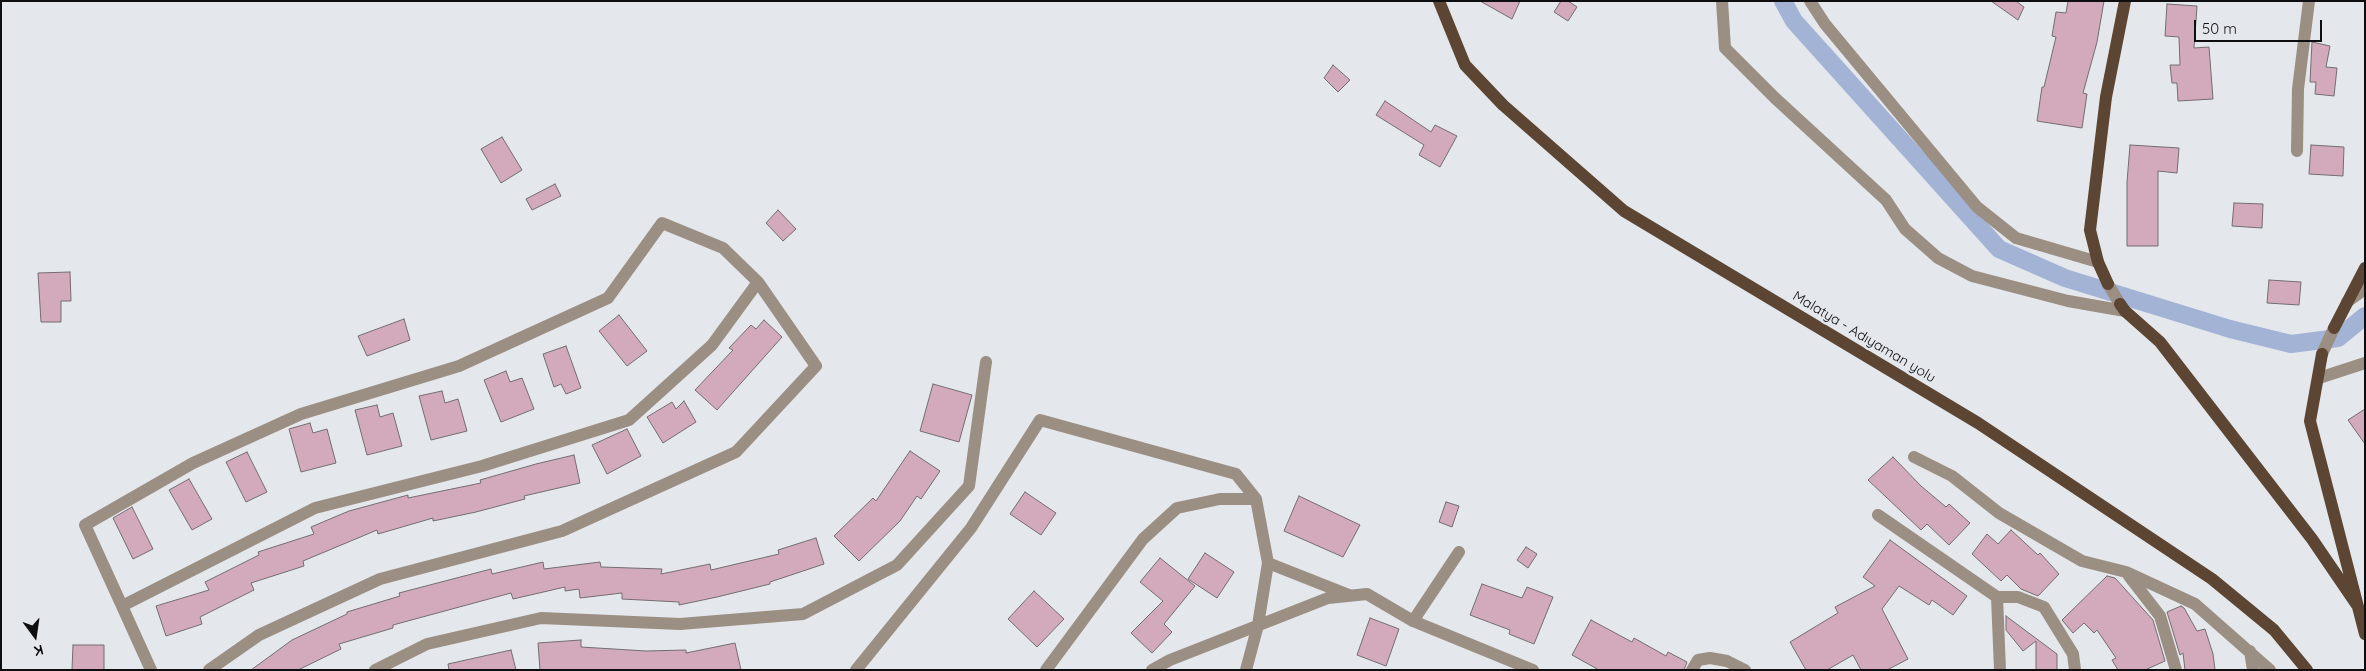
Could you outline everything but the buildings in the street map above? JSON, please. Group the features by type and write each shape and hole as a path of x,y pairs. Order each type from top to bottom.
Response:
{"main road":[{"name":"Malatya - Adıyaman yolu","path":"1439,1 1465,65 1503,105 1624,211 1978,423 2204,573 2274,630 2307,670"},
{"path":"2108,284 2098,262 2090,230 2092,196 2106,97 2125,1"},
{"path":"2334,328 2365,268"},
{"path":"2123,307 2166,350 2312,539 2357,605"},
{"path":"2322,354 2310,421 2365,634"}],"street":[{"path":"1722,1 1725,48 1775,98 1886,200 1905,228 1938,258 1972,276 2068,301 2123,307"},
{"path":"1810,1 1825,24 1976,207 2016,238 2098,262"},
{"path":"2296,150 2298,89 2309,1"},
{"path":"151,670 85,525 193,463 301,414 459,366 608,298 662,223 723,248 758,282 816,366 736,452 562,531 380,579 259,634 209,670"},
{"path":"122,606 315,508 482,466 629,420 712,345 758,282"},
{"path":"2108,284 2123,307"},
{"path":"2347,302 2365,289"},
{"path":"2322,354 2334,328"},
{"path":"375,670 427,644 541,618 680,624 803,614 897,565 969,486 986,362"},
{"path":"2319,378 2365,363"},
{"path":"856,670 971,528 1040,420 1236,474 1256,499 1268,563 1258,626 1246,670"},
{"path":"1914,457 1952,476 1999,513 2082,561 2126,572 2195,604 2270,670"},
{"path":"1046,670 1143,539 1177,508 1220,499 1256,499"},
{"path":"1878,515 1997,598 2018,597 2044,607 2073,654 2074,670"},
{"path":"1412,621 1459,552"},
{"path":"1268,563 1351,596"},
{"path":"2126,572 2160,616 2176,670"},
{"path":"1152,670 1170,660 1328,598 1367,594 1412,621 1532,670"},
{"path":"1997,598 2000,670"},
{"path":"2250,651 2253,670"},
{"path":"1692,670 1698,660 1710,658 1727,661 1745,670"}],"waterway":[{"path":"1783,1 1794,21 1999,249 2065,278 2230,329 2291,344 2338,338 2365,316"}]}
